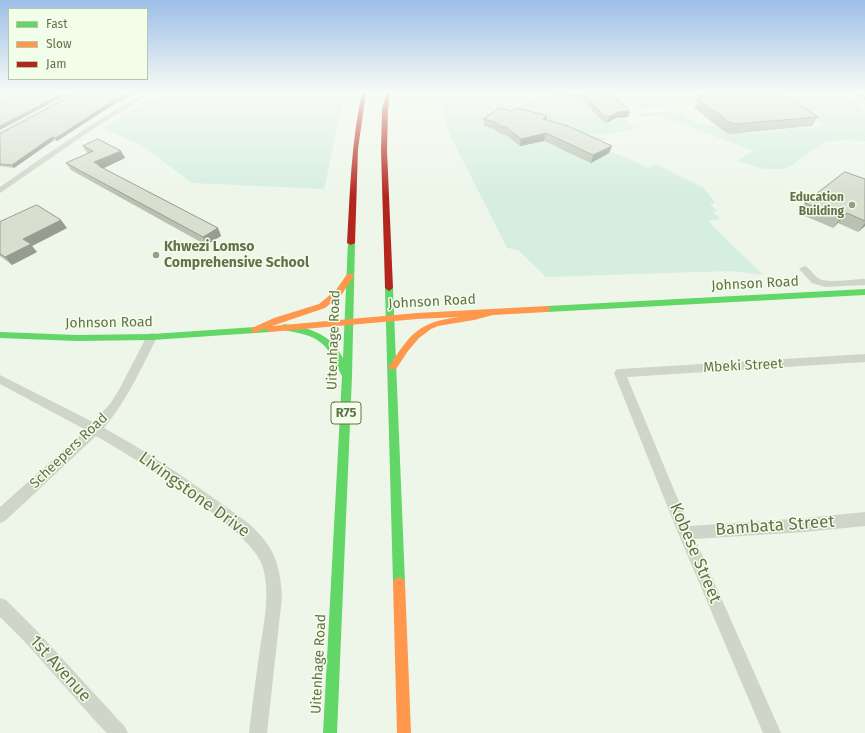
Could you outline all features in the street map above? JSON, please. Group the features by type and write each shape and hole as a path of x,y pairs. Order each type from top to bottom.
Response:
{"main road":[{"name":"Uitenhage Road","path":"330,733 348,376 348,320 358,127"},
{"path":"385,127 384,150 393,367 404,733"},
{"path":"255,330 277,320 302,314 322,306 339,292 350,276"},
{"name":"Johnson Road","path":"0,335 76,338 152,337 255,330 348,320 583,306 865,292"},
{"path":"393,367 414,338 427,328 449,322 483,318 492,312"},
{"path":"284,327 320,337 329,342 334,349 340,365 348,376"}],"street":[{"path":"0,135 14,127"},
{"path":"0,191 91,127"},
{"path":"0,182 12,182"},
{"path":"804,269 815,281 825,284 865,282"},
{"name":"Scheepers Road","path":"0,516 95,429 120,396 152,337"},
{"name":"Mbeki Street","path":"620,373 865,358"},
{"name":"Kobese Street","path":"620,373 685,532 772,733"},
{"name":"Livingstone Drive","path":"0,378 95,429 178,480 245,530 258,545 270,563 273,578 274,603 258,733"},
{"name":"Bambata Street","path":"685,532 865,520"},
{"name":"1st Avenue","path":"0,606 58,664 98,712 119,733"}],"green space":[{"path":"338,127 324,189 191,183 145,147 102,128"},
{"path":"447,127 638,128 598,135 582,132 574,128 560,133 608,138 594,144 609,153 613,152 649,168 656,164 704,188 715,203 710,204 717,211 713,212 721,219 708,221 763,275 731,271 546,277 518,250 507,248"},
{"path":"691,127 723,127 721,131 745,134 815,127 865,127 865,141 841,140 825,142 792,165 783,169 765,169 737,161 753,151"}],"building":[{"path":"13,127 72,127 56,138 52,137 12,165 0,164 0,134"},
{"path":"506,127 571,127 612,146 593,155 546,133 521,139"},
{"path":"98,139 121,151 94,162 99,166 218,228 203,237 66,163 93,151 83,146"},
{"path":"845,172 865,179 865,221 847,213 841,218 805,203"},
{"path":"37,205 61,220 23,239 31,244 5,257 0,254 0,222"}],"traffic: fast":[{"path":"330,733 347,376 351,243"},
{"path":"389,288 399,583"},
{"path":"547,309 865,292"},
{"path":"284,327 313,334 325,341 337,355 346,374"},
{"path":"0,335 77,338 152,337 270,329"}],"traffic: slow":[{"path":"255,330 277,320 322,306 339,292 350,276"},
{"path":"270,329 417,316 547,309"},
{"path":"393,367 405,348 420,332 428,327 492,312"},
{"path":"399,583 404,733"}],"traffic: jam":[{"path":"351,243 353,186 358,127"},
{"path":"385,127 389,288"}],"place":[{"name":"Education Building","path":"852,205"},
{"name":"Khwezi Lomso Comprehensive School","path":"156,255"}]}
